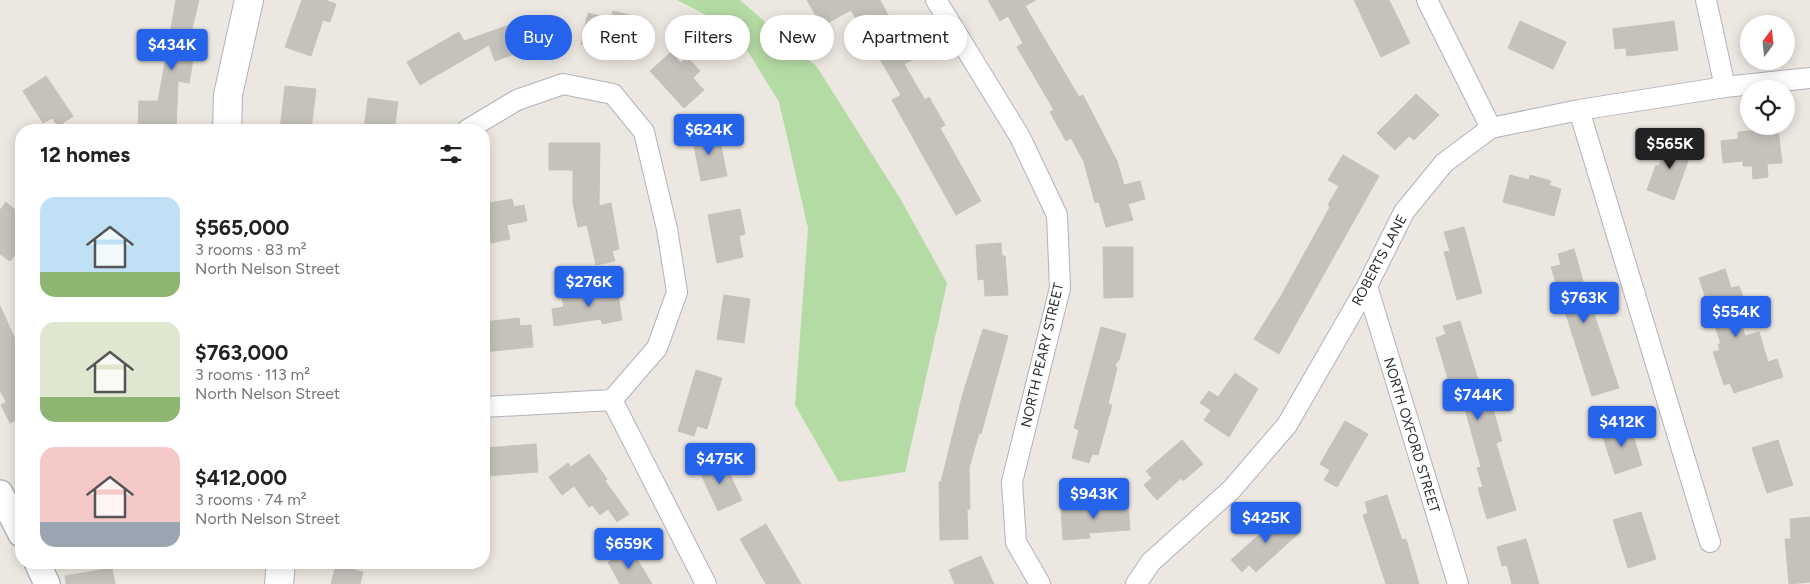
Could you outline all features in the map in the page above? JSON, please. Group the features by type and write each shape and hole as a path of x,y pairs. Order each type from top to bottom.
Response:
{"main road":[{"path":"227,124 228,95 249,0"},
{"path":"279,584 280,569"}],"street":[{"name":"NORTH PEARY STREET","path":"936,0 1020,137 1057,215 1060,288 1012,482 1016,542 1040,584"},
{"path":"1427,0 1491,128"},
{"path":"1706,0 1725,87"},
{"name":"ROBERTS LANE","path":"1136,584 1151,562 1232,489 1287,425 1367,286 1404,212 1444,163 1491,128 1579,110 1725,87 1810,78"},
{"path":"477,124 517,100 563,84 613,94 644,132 667,229 677,292 657,348 612,400 490,407"},
{"path":"1579,110 1710,542"},
{"name":"NORTH OXFORD STREET","path":"1367,286 1458,584"},
{"path":"612,400 706,584"},
{"path":"0,493 15,522"},
{"path":"40,569 47,584"}],"green space":[{"path":"677,0 740,0 760,17 760,60 809,60 817,67 901,200 947,283 905,472 839,482 795,405 808,228 779,102 750,55 750,15 706,15"}],"building":[{"path":"176,0 199,0 189,41 196,43 189,83 178,81 176,124 138,124 139,101 158,101"},
{"path":"302,0 325,0 336,4 330,22 323,20 311,56 285,47"},
{"path":"807,0 880,0 888,15 854,15 851,10 834,19 834,15 816,15"},
{"path":"988,0 1036,0 1025,6 1079,97 1083,95 1117,161 1124,185 1140,181 1145,199 1128,204 1133,220 1106,227 1099,202 1095,203 1084,162 1071,138 1066,141 1050,112 1054,110 1017,47 1023,43 1008,16 1000,21"},
{"path":"1354,0 1389,0 1410,43 1381,57"},
{"path":"613,11 629,15 612,15"},
{"path":"1520,21 1566,42 1553,69 1508,48"},
{"path":"1674,21 1678,50 1627,56 1626,48 1615,49 1613,29"},
{"path":"505,27 505,58 495,61 489,45 420,85 407,62 459,32 464,41"},
{"path":"665,57 665,60 678,60 681,63 684,60 690,60 700,71 693,78 704,90 684,108 650,71"},
{"path":"880,60 912,60 904,64 925,100 929,97 945,125 940,128 981,201 956,215 892,100 901,95"},
{"path":"46,76 73,116 61,124 56,124 52,118 43,123 23,91"},
{"path":"285,86 316,89 312,124 281,124"},
{"path":"1416,94 1439,115 1414,140 1409,136 1395,150 1377,133"},
{"path":"368,98 398,102 395,124 365,124"},
{"path":"718,131 727,176 701,181 692,136"},
{"path":"1738,132 1740,132 1740,135 1779,135 1782,163 1767,164 1768,177 1753,179 1752,166 1743,166 1743,161 1723,163 1721,141 1738,139"},
{"path":"1669,138 1693,147 1674,200 1647,190 1656,165 1659,166"},
{"path":"549,143 600,143 599,206 611,203 619,249 612,251 615,261 596,265 587,225 578,227 573,203 573,170 549,170"},
{"path":"1343,155 1379,176 1279,354 1254,339 1281,296 1330,207 1328,205 1339,186 1328,180"},
{"path":"1510,175 1529,180 1530,175 1551,181 1549,185 1561,189 1554,216 1503,202"},
{"path":"512,199 514,207 524,205 527,221 507,225 510,239 491,243 490,203"},
{"path":"6,202 15,210 15,255 10,261 0,254 0,210"},
{"path":"740,209 745,234 739,236 743,257 717,263 708,215"},
{"path":"1464,227 1482,293 1457,300 1444,252 1450,251 1444,232"},
{"path":"1001,243 1002,256 1005,256 1008,295 985,296 984,279 978,280 976,245"},
{"path":"1103,247 1133,247 1133,297 1104,298"},
{"path":"1574,249 1585,288 1590,287 1598,313 1594,314 1619,388 1592,396 1551,267 1561,265 1558,254"},
{"path":"1725,269 1731,288 1739,286 1744,300 1735,302 1745,336 1759,332 1768,362 1777,359 1783,377 1734,393 1730,383 1724,385 1713,352 1720,350 1718,344 1721,344 1699,278"},
{"path":"617,288 622,320 602,324 601,319 554,326 552,309 564,307 562,297"},
{"path":"724,295 750,299 744,343 717,339"},
{"path":"0,306 15,339 15,420 10,423 1,405 6,402 0,390"},
{"path":"519,318 520,326 531,325 533,347 490,351 490,321"},
{"path":"1460,321 1483,396 1489,395 1502,441 1496,443 1516,510 1487,519 1478,488 1483,487 1477,468 1481,467 1457,380 1449,382 1436,338 1446,334 1443,326"},
{"path":"1101,327 1126,334 1119,360 1115,365 1117,368 1108,404 1112,405 1098,455 1092,454 1089,463 1072,458 1079,430 1074,428"},
{"path":"983,329 1008,336 981,434 979,433 969,468 970,509 967,509 968,539 940,540 939,482 941,482 962,397"},
{"path":"696,370 722,378 707,429 697,426 694,436 678,431"},
{"path":"1235,373 1258,389 1229,437 1204,420 1211,410 1200,403 1209,391 1218,397"},
{"path":"1345,421 1368,434 1337,487 1324,480 1330,470 1320,464"},
{"path":"1629,422 1642,465 1615,474 1601,431"},
{"path":"1182,440 1203,464 1183,481 1181,478 1157,500 1144,485 1152,478 1146,471"},
{"path":"1778,440 1793,485 1767,493 1752,448"},
{"path":"536,444 538,472 490,476 490,448"},
{"path":"589,454 607,479 605,481 629,514 617,522 608,509 600,515 592,505 589,507 574,486 562,495 549,477 568,463 571,467"},
{"path":"723,460 742,500 718,511 699,470"},
{"path":"1387,495 1402,540 1406,539 1419,584 1386,584 1363,515 1368,513 1365,502"},
{"path":"1128,503 1130,530 1089,533 1090,538 1063,540 1061,508"},
{"path":"1279,512 1299,533 1256,572 1249,565 1242,572 1231,560 1261,533 1258,531"},
{"path":"1641,512 1656,559 1628,568 1613,520"},
{"path":"1810,517 1810,582 1789,584 1785,539 1791,539 1790,519"},
{"path":"766,524 801,584 766,584 740,539"},
{"path":"1526,539 1539,584 1512,584 1507,565 1502,566 1497,547"},
{"path":"631,549 652,584 620,584 608,562"},
{"path":"981,556 994,584 955,584 949,570"},
{"path":"112,569 115,584 66,584 65,576"},
{"path":"335,569 351,569 363,572 360,584 331,584"}]}
